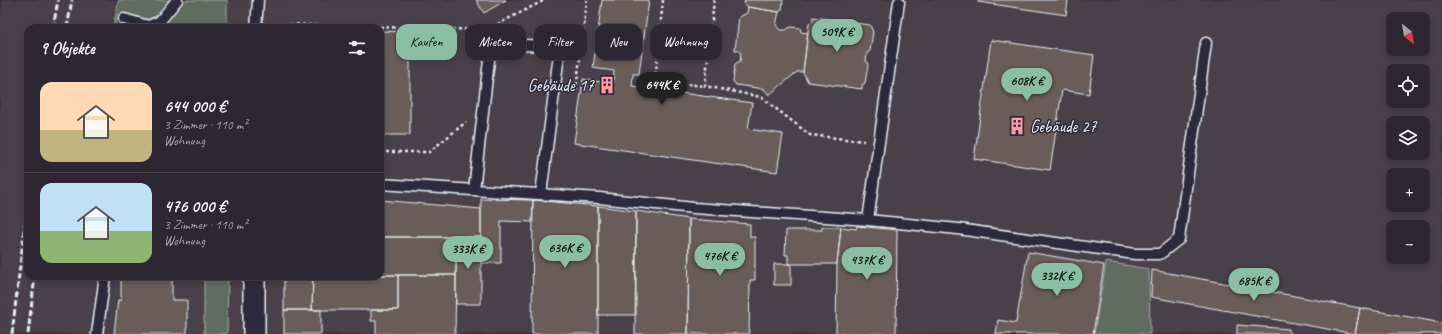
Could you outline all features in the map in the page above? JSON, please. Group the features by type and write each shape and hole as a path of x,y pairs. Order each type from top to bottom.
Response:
{"street":[{"path":"254,280 254,334"}],"lane":[{"path":"153,24 160,21 177,0"},
{"path":"256,24 258,0"},
{"path":"868,220 899,2"},
{"path":"124,19 141,24"},
{"path":"474,190 491,43 560,47 541,194"},
{"path":"384,184 599,198 694,208 868,220 958,230 1135,254 1160,254 1179,239 1206,43"},
{"path":"97,334 104,280"}],"path":[{"path":"497,24 545,0"},
{"path":"555,86 576,90 587,0"},
{"path":"663,0 655,81 705,86 761,97 810,134 880,142"},
{"path":"705,86 714,0"},
{"path":"384,27 465,30"},
{"path":"384,152 430,152 470,119"}],"shaded area":[{"path":"3,0 119,0 114,24 24,24 24,280 384,280 384,24 227,24 227,0 1442,0 1442,334 0,334 0,20"}],"green space":[{"path":"119,0 227,0 227,24 114,24"},
{"path":"1106,262 1149,269 1150,334 1094,334"},
{"path":"204,280 228,280 227,334 204,334"}],"building":[{"path":"476,0 506,0 484,13"},
{"name":"Gebäude 17","path":"602,0 649,0 642,52 642,24 599,24"},
{"path":"745,0 783,0 782,10 779,12 748,7 744,3"},
{"path":"978,0 1068,0 1066,15 978,2"},
{"path":"748,7 779,12 776,25 780,30 786,30 790,27 800,28 801,32 808,33 803,72 797,72 769,95 764,89 736,85 733,81 735,64 740,61 741,54 738,50 735,50 739,17 747,13"},
{"path":"813,17 837,20 840,24 848,22 870,25 873,32 870,51 867,53 866,60 868,65 865,83 862,85 862,89 808,82 803,72 809,23 813,21"},
{"path":"384,31 396,32 396,60 410,60 410,135 384,135"},
{"name":"Gebäude 27","path":"991,40 1094,55 1089,94 1062,90 1050,170 974,159"},
{"name":"Gebäude 17","path":"595,53 595,60 641,60 639,74 633,74 632,86 752,103 748,129 783,134 777,172 574,143 583,79 613,84 614,71 593,68"},
{"path":"481,199 533,200 532,222 501,221 501,263 481,263"},
{"path":"384,200 481,209 481,237 384,237"},
{"path":"533,200 598,206 598,334 532,334"},
{"path":"598,206 636,211 636,315 598,315"},
{"path":"636,211 689,219 688,334 635,334"},
{"path":"689,219 750,224 750,237 755,237 755,280 750,280 749,334 688,334"},
{"path":"857,226 897,230 896,334 836,334 837,264 841,227 856,229"},
{"path":"822,227 841,227 837,264 788,264 788,255 785,255 786,230 822,230"},
{"path":"384,237 456,237 456,275 384,275"},
{"path":"456,237 481,237 481,304 456,304"},
{"path":"1028,252 1104,265 1093,334 996,334 998,320 1016,323"},
{"path":"774,264 791,264 791,285 774,285"},
{"path":"1152,270 1360,308 1355,334 1151,297"},
{"path":"384,275 398,275 398,310 312,310 313,280 384,280"},
{"path":"398,275 456,275 455,334 376,334 376,321 371,321 371,310 398,310"},
{"path":"121,280 172,280 172,300 187,300 187,334 114,334 118,300 121,300"},
{"path":"284,280 313,280 312,310 284,310"},
{"path":"1360,308 1442,323 1442,334 1355,334"},
{"path":"284,310 321,310 321,334 284,334"},
{"path":"1237,325 1289,329 1289,334 1237,334"}],"railway":[{"path":"54,24 58,0"},
{"path":"68,24 72,0"},
{"path":"12,334 24,232"},
{"path":"28,334 35,280"}],"place":[{"name":"Gebäude 17","path":"607,85"},
{"name":"Gebäude 27","path":"1017,126"}]}
